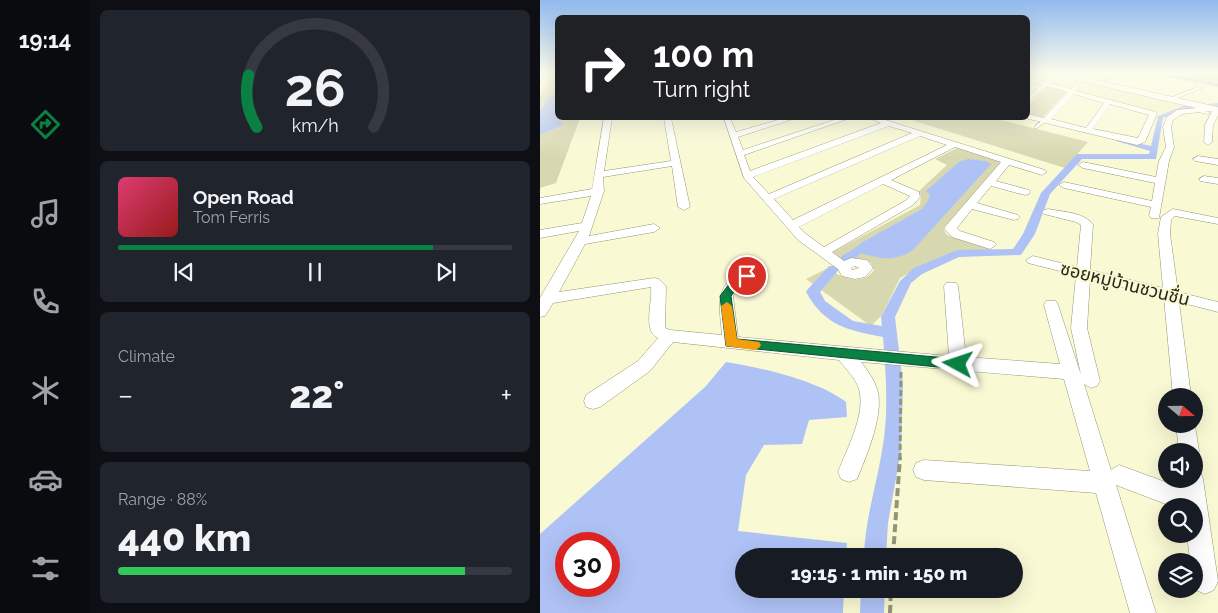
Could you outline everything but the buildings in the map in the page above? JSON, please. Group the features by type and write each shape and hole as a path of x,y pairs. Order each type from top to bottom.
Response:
{"main road":[{"path":"1174,102 1207,110"}],"street":[{"path":"1046,120 1062,102"},
{"path":"1030,116 1046,120 1088,131 1133,142 1142,140 1153,114 1109,102 1088,131"},
{"path":"1155,216 1164,162 1170,146 1167,127 1170,120 1180,112 1207,110 1209,125 1208,142"},
{"path":"544,306 596,208 599,191 598,175 608,120"},
{"path":"668,120 684,207"},
{"path":"730,120 747,176 791,226 822,253 844,267"},
{"path":"734,135 785,120"},
{"path":"740,154 840,120"},
{"path":"879,120 1042,172"},
{"path":"747,176 889,123"},
{"path":"766,199 920,133"},
{"path":"791,226 955,144"},
{"path":"1198,159 1218,162"},
{"path":"990,245 951,231 950,228 1007,161"},
{"path":"598,175 676,163"},
{"path":"1083,165 1161,181"},
{"path":"1204,179 1218,181"},
{"path":"822,253 909,203 915,197 914,194 884,181"},
{"path":"989,182 1025,192"},
{"path":"1064,185 1157,205"},
{"path":"540,201 599,191"},
{"path":"970,205 1014,217"},
{"path":"1048,212 1080,219 1087,224 1079,328 1091,381"},
{"path":"1181,388 1164,234 1165,220 1173,212 1218,221"},
{"path":"540,234 587,226"},
{"path":"579,241 654,228"},
{"name":"ซอยหมู่บ้านชวนชื่น","path":"1032,260 1218,307"},
{"path":"731,343 726,296 733,286 747,276"},
{"path":"544,306 654,282 659,286 657,329 660,333 669,336 907,360 1070,372"},
{"path":"951,286 958,364"},
{"path":"1051,305 1070,372 1111,480 1143,613"},
{"path":"594,401 644,366 669,336"},
{"path":"849,472 870,400 868,389 860,375 853,355"},
{"path":"924,470 1111,480 1174,498"},
{"path":"1200,543 1205,582"}],"lane":[{"path":"1036,127 1046,120"}],"path":[{"path":"894,548 900,460 900,373 907,360"},
{"path":"890,613 891,598"}],"shaded area":[{"path":"540,102 546,102 543,104 540,111"},
{"path":"1032,102 1057,102 1042,118 1030,115 1030,104"},
{"path":"1118,102 1165,102 1183,106 1162,113"},
{"path":"560,120 579,120 556,183 540,188 540,135 564,124"},
{"path":"911,120 1001,120 1088,142 1065,168"},
{"path":"959,147 1002,162 1002,165 944,230 947,235 995,251 957,252 927,263 900,278 882,315 871,326 806,279 826,269 851,279 863,278 869,275 874,270 871,263 860,260 842,262 831,253 920,205 921,195 918,192 947,165 935,159"}],"water":[{"path":"545,102 555,102 555,120 561,120 565,124 540,135 540,111"},
{"path":"968,159 985,161 991,164 913,250 905,255 890,258 853,252 843,258 861,243 922,209 930,195 926,191 959,162"},
{"path":"726,362 772,371 805,381 834,394 846,402 847,417 809,420 802,444 764,445 746,475 738,531 847,543 847,548 735,548 735,598 844,598 843,613 540,613 540,534 705,387"}],"waterway":[{"path":"875,548 877,523 892,450 895,384 888,317 906,281 918,271 957,254 1017,252 1029,234 1046,193 1080,156 1153,157 1160,117 1183,108 1218,105"},
{"path":"1120,141 1153,149"},
{"path":"846,259 860,248"},
{"path":"833,269 813,292 820,304 849,325 889,333"},
{"path":"872,613 873,598"}],"slow traffic":[{"path":"727,306 731,343 754,345"}],"route":[{"path":"747,276 733,286 726,296 731,343 958,364"}]}
